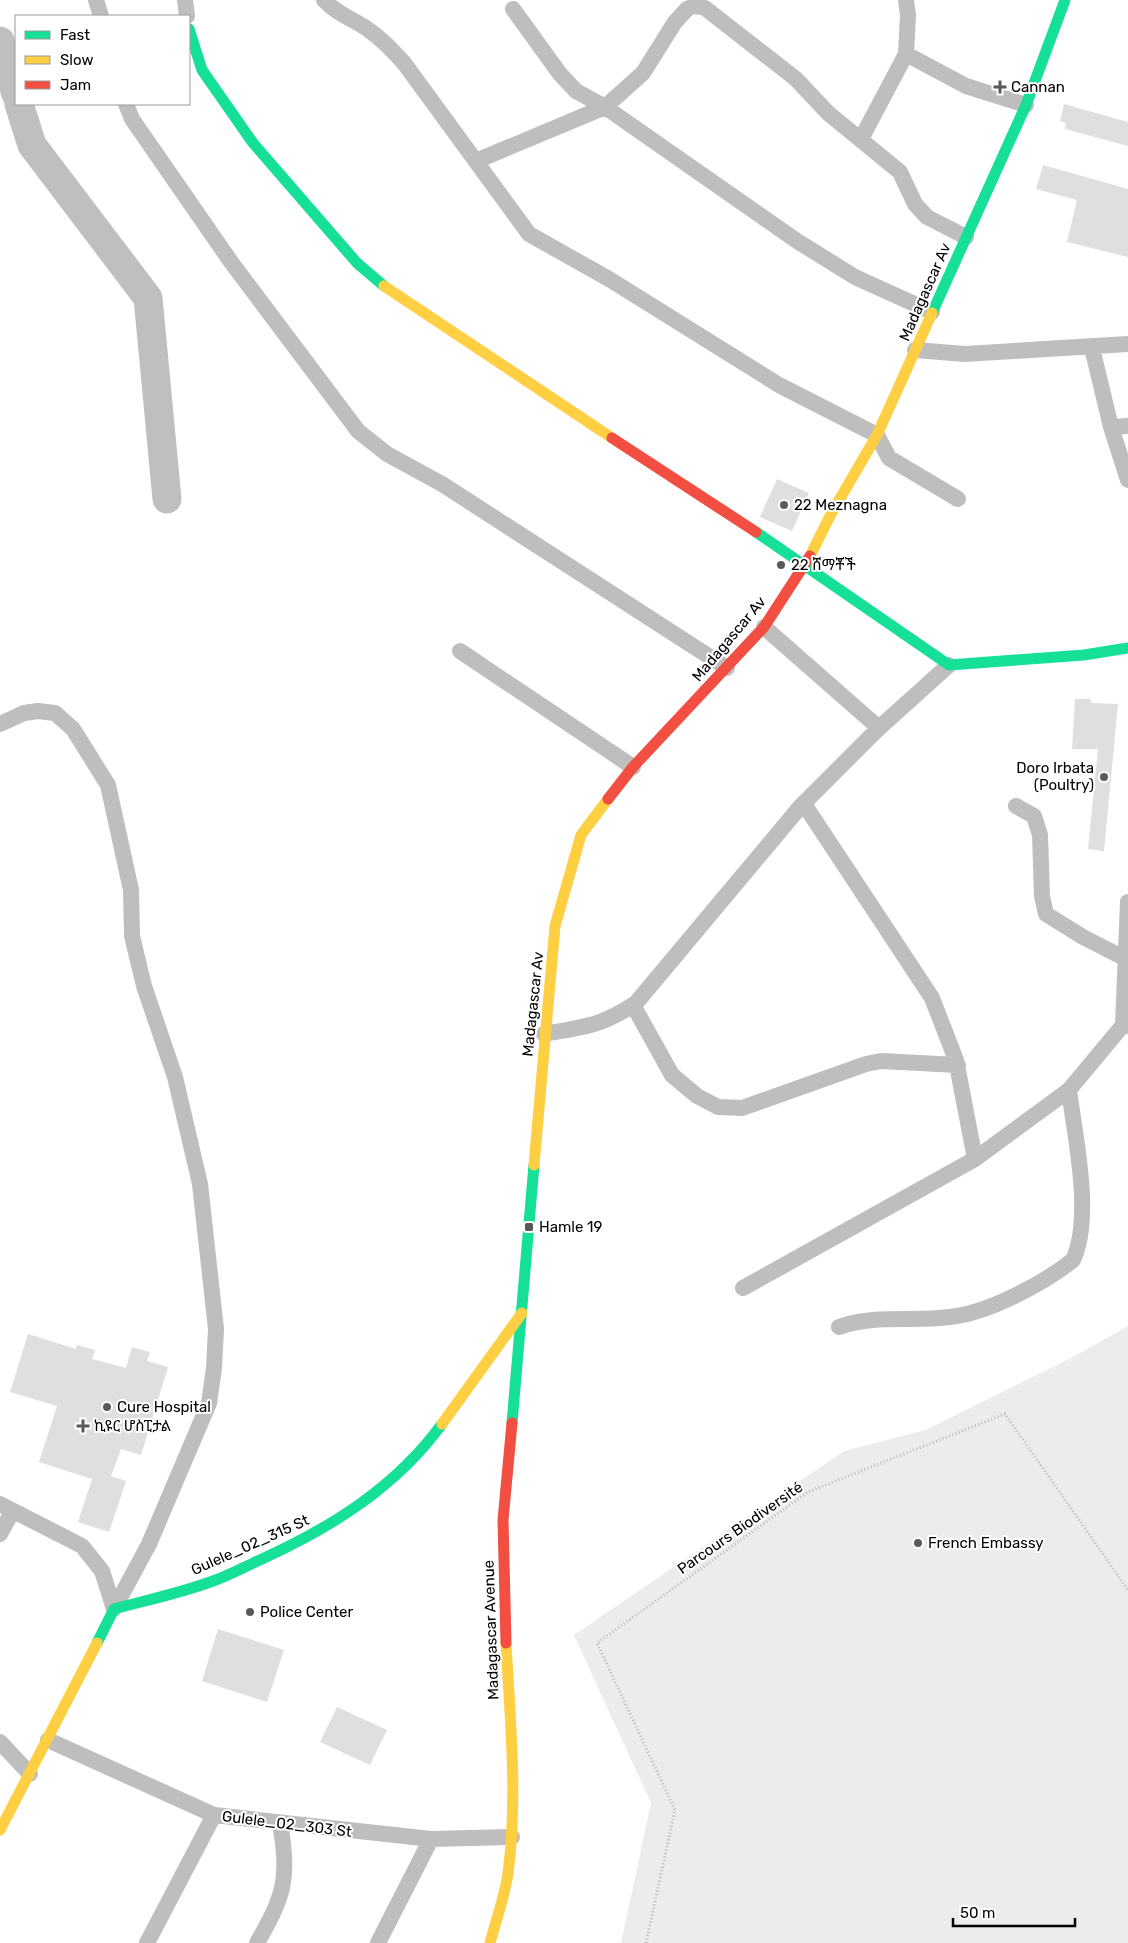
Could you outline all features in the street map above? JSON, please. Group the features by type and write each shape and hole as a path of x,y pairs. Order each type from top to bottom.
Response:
{"main road":[{"name":"Madagascar Av","path":"522,1313 544,1034 556,926 561,900 581,835 634,767 764,627 806,565 831,514 877,435 1026,105 1066,0"},
{"path":"190,32 202,70 253,143 357,263 391,292 806,565 950,664 1084,655 1128,648"},
{"name":"Gulele_02_315 St","path":"114,1609 213,1581 308,1538 350,1512 379,1490 426,1446 522,1313"},
{"name":"Madagascar Avenue","path":"490,1943 508,1875 512,1837 512,1748 503,1598 503,1520 522,1313"},
{"path":"0,1830 114,1609"}],"street":[{"path":"96,0 101,15"},
{"path":"185,0 187,15"},
{"path":"324,0 335,11 365,27 383,40 404,63 529,234 609,279 780,385 877,435 889,458 958,500"},
{"path":"861,139 906,54 906,0"},
{"path":"476,161 605,107 643,72 675,22 687,9 694,6 705,8 760,48 796,79 828,113 900,172 915,204 927,217 966,237"},
{"path":"513,9 560,74 576,91 605,107 797,241 855,276 932,312"},
{"path":"906,54 966,86 1026,105"},
{"path":"126,105 132,119 231,262 358,431 387,454 442,484 727,668"},
{"path":"915,350 964,354 1092,348 1128,344"},
{"path":"1092,348 1111,427 1128,480"},
{"path":"1111,427 1128,426"},
{"path":"764,627 879,728"},
{"path":"460,651 634,767"},
{"path":"544,1034 594,1026 613,1019 633,1005 804,804 879,728 950,664"},
{"path":"0,724 24,713 38,711 55,713 73,729 108,785 130,890 132,936 144,986 175,1077 200,1184 216,1329 214,1368 208,1403 149,1544 114,1609"},
{"path":"804,804 932,998 958,1066 975,1158"},
{"path":"1016,806 1034,816 1040,835 1042,896 1046,914 1083,937 1124,958"},
{"path":"743,1288 975,1158 1069,1090 1125,1026 1124,958 1128,902"},
{"path":"633,1005 672,1075 698,1096 718,1107 742,1108 866,1064 881,1061 958,1066"},
{"path":"840,1326 849,1323 895,1318 950,1317 994,1306 1074,1260 1079,1248 1081,1230 1080,1182 1069,1090"},
{"path":"0,1534 6,1508 74,1540 82,1546 102,1571 114,1609"},
{"name":"Gulele_02_303 St","path":"48,1740 214,1815 280,1824 431,1839 512,1837"},
{"path":"0,1742 30,1774"},
{"path":"147,1943 214,1815"},
{"path":"257,1943 281,1897 286,1857 280,1824"},
{"path":"378,1943 431,1839"}],"path":[{"name":"Parcours Biodiversité","path":"646,1943 675,1810 597,1643 808,1492 1005,1414 1128,1590"}],"shaded area":[{"name":"French Embassy","path":"1128,1326 1128,1943 621,1943 651,1803 574,1635 844,1451 926,1430 1071,1358"}],"building":[{"path":"1064,104 1128,122 1128,146 1065,129 1066,123 1060,121"},
{"path":"1043,165 1128,189 1128,257 1067,242 1077,200 1036,189"},
{"name":"22 Meznagna","path":"777,479 809,493 792,531 760,517"},
{"path":"1075,699 1091,699 1091,703 1118,704 1104,851 1088,849 1098,749 1072,749"},
{"name":"Cure Hospital","path":"28,1334 76,1349 77,1345 95,1350 92,1359 126,1368 132,1347 150,1352 147,1361 168,1367 141,1455 121,1449 111,1476 126,1481 109,1532 78,1522 92,1479 39,1462 57,1406 10,1392"},
{"path":"218,1629 284,1650 267,1702 202,1681"},
{"path":"337,1707 387,1730 370,1765 320,1742"}],"waterway":[{"path":"0,41 15,91"},
{"path":"19,105 32,145 148,298 167,499"}],"traffic: fast":[{"path":"932,313 1026,105 1065,0"},
{"path":"190,32 202,70 253,143 357,263 384,286"},
{"path":"756,532 949,665 1084,655 1128,648"},
{"path":"512,1423 534,1165"},
{"path":"97,1643 114,1609 176,1593 219,1579 288,1547 338,1519 383,1486 404,1467 424,1447 442,1424"}],"traffic: slow":[{"path":"384,286 612,438"},
{"path":"810,556 831,514 877,435 932,313"},
{"path":"534,1165 555,926 581,835 608,799"},
{"path":"442,1424 522,1313"},
{"path":"0,1830 97,1643"},
{"path":"490,1943 505,1890 511,1844 513,1787 506,1643"}],"traffic: jam":[{"path":"612,438 756,532"},
{"path":"608,799 633,767 764,627 810,556"},
{"path":"506,1643 503,1520 512,1423"}],"place":[{"name":"Cannan","path":"1000,87"},
{"name":"22 Meznagna","path":"784,505"},
{"name":"22 ሸማቾች","path":"781,565"},
{"name":"Doro Irbata (Poultry)","path":"1104,777"},
{"name":"Hamle 19","path":"529,1227"},
{"name":"Cure Hospital","path":"107,1407"},
{"name":"ኪዩር ሆስፒታል","path":"83,1426"},
{"name":"French Embassy","path":"918,1543"},
{"name":"Police Center","path":"250,1612"}]}
